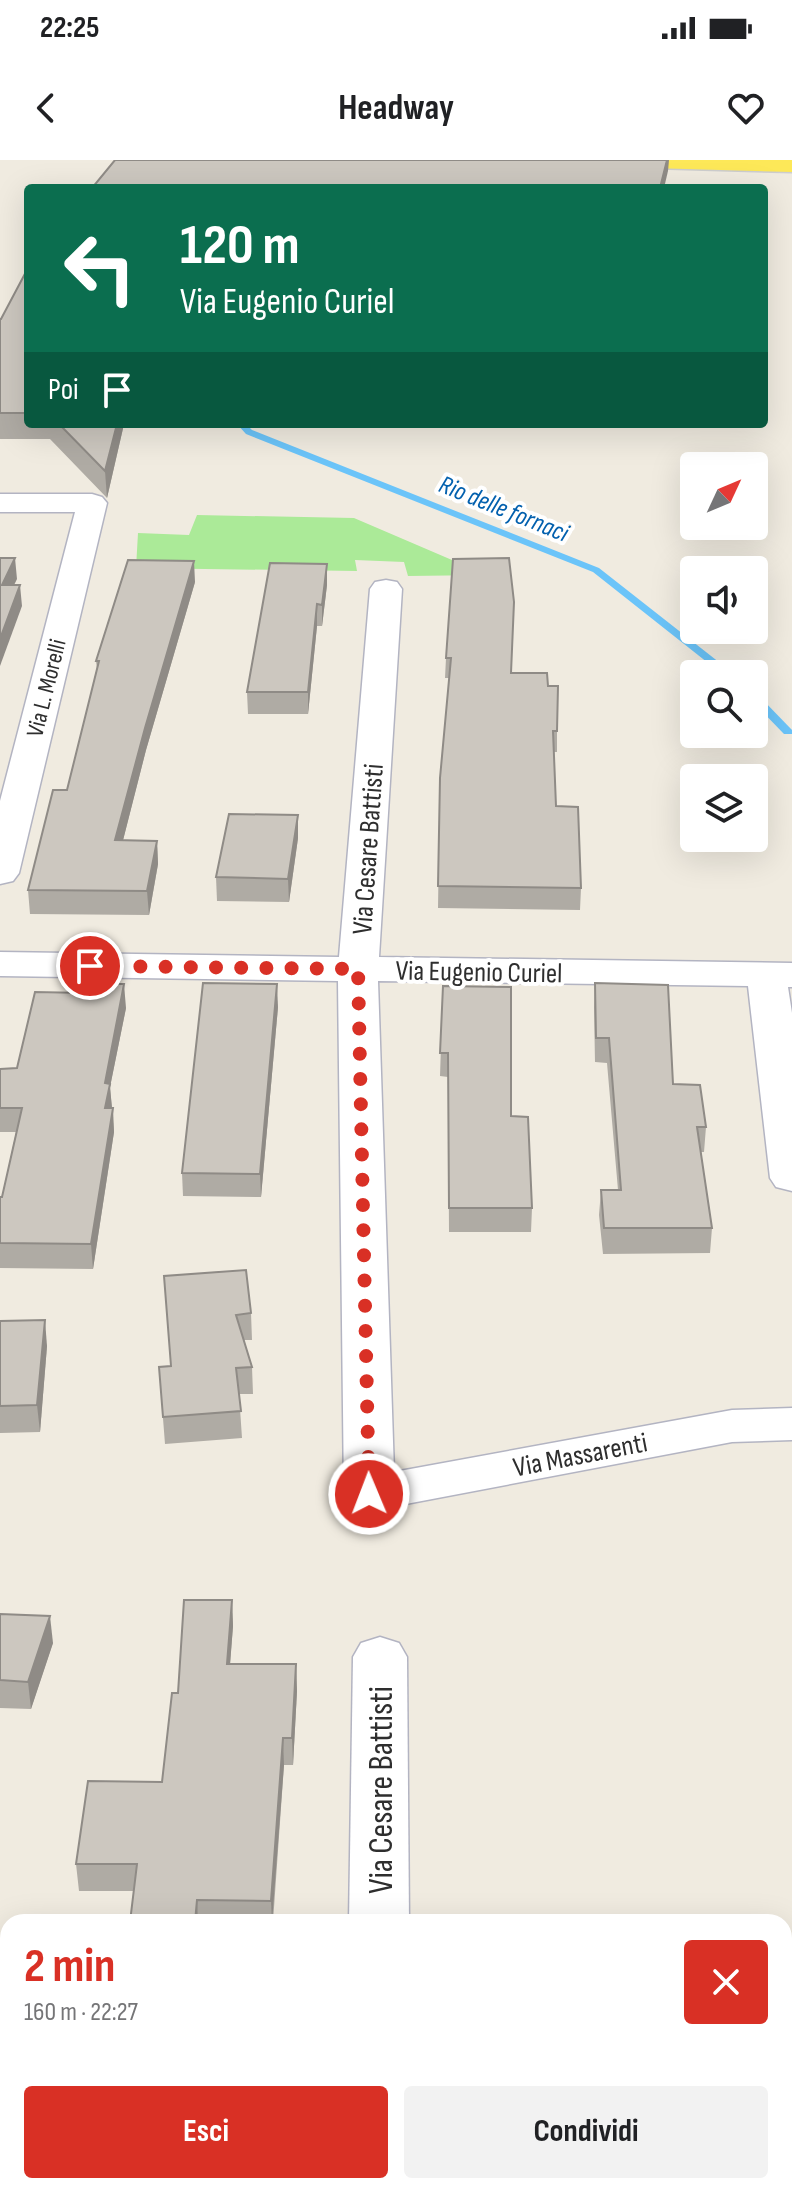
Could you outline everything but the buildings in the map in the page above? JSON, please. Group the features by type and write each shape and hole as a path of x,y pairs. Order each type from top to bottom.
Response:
{"main road":[{"path":"616,160 792,165"}],"street":[{"name":"Via L. Morelli","path":"0,503 92,503 0,873"},
{"name":"Via Cesare Battisti","path":"369,1494 358,969 386,589"},
{"name":"Via Eugenio Curiel","path":"0,964 780,975 792,1178"},
{"name":"Via Massarenti","path":"369,1494 732,1426 792,1424"},
{"name":"Via Cesare Battisti","path":"379,1914 380,1657"}],"green space":[{"path":"197,515 354,518 487,575 408,576 404,562 355,560 357,571 136,568 138,533 189,535"}],"waterway":[{"name":"Rio delle fornaci","path":"245,428 596,570 711,660"},
{"name":"Rio delle fornaci","path":"768,711 788,732"}],"route":[{"path":"90,966 358,969 369,1494"}]}
